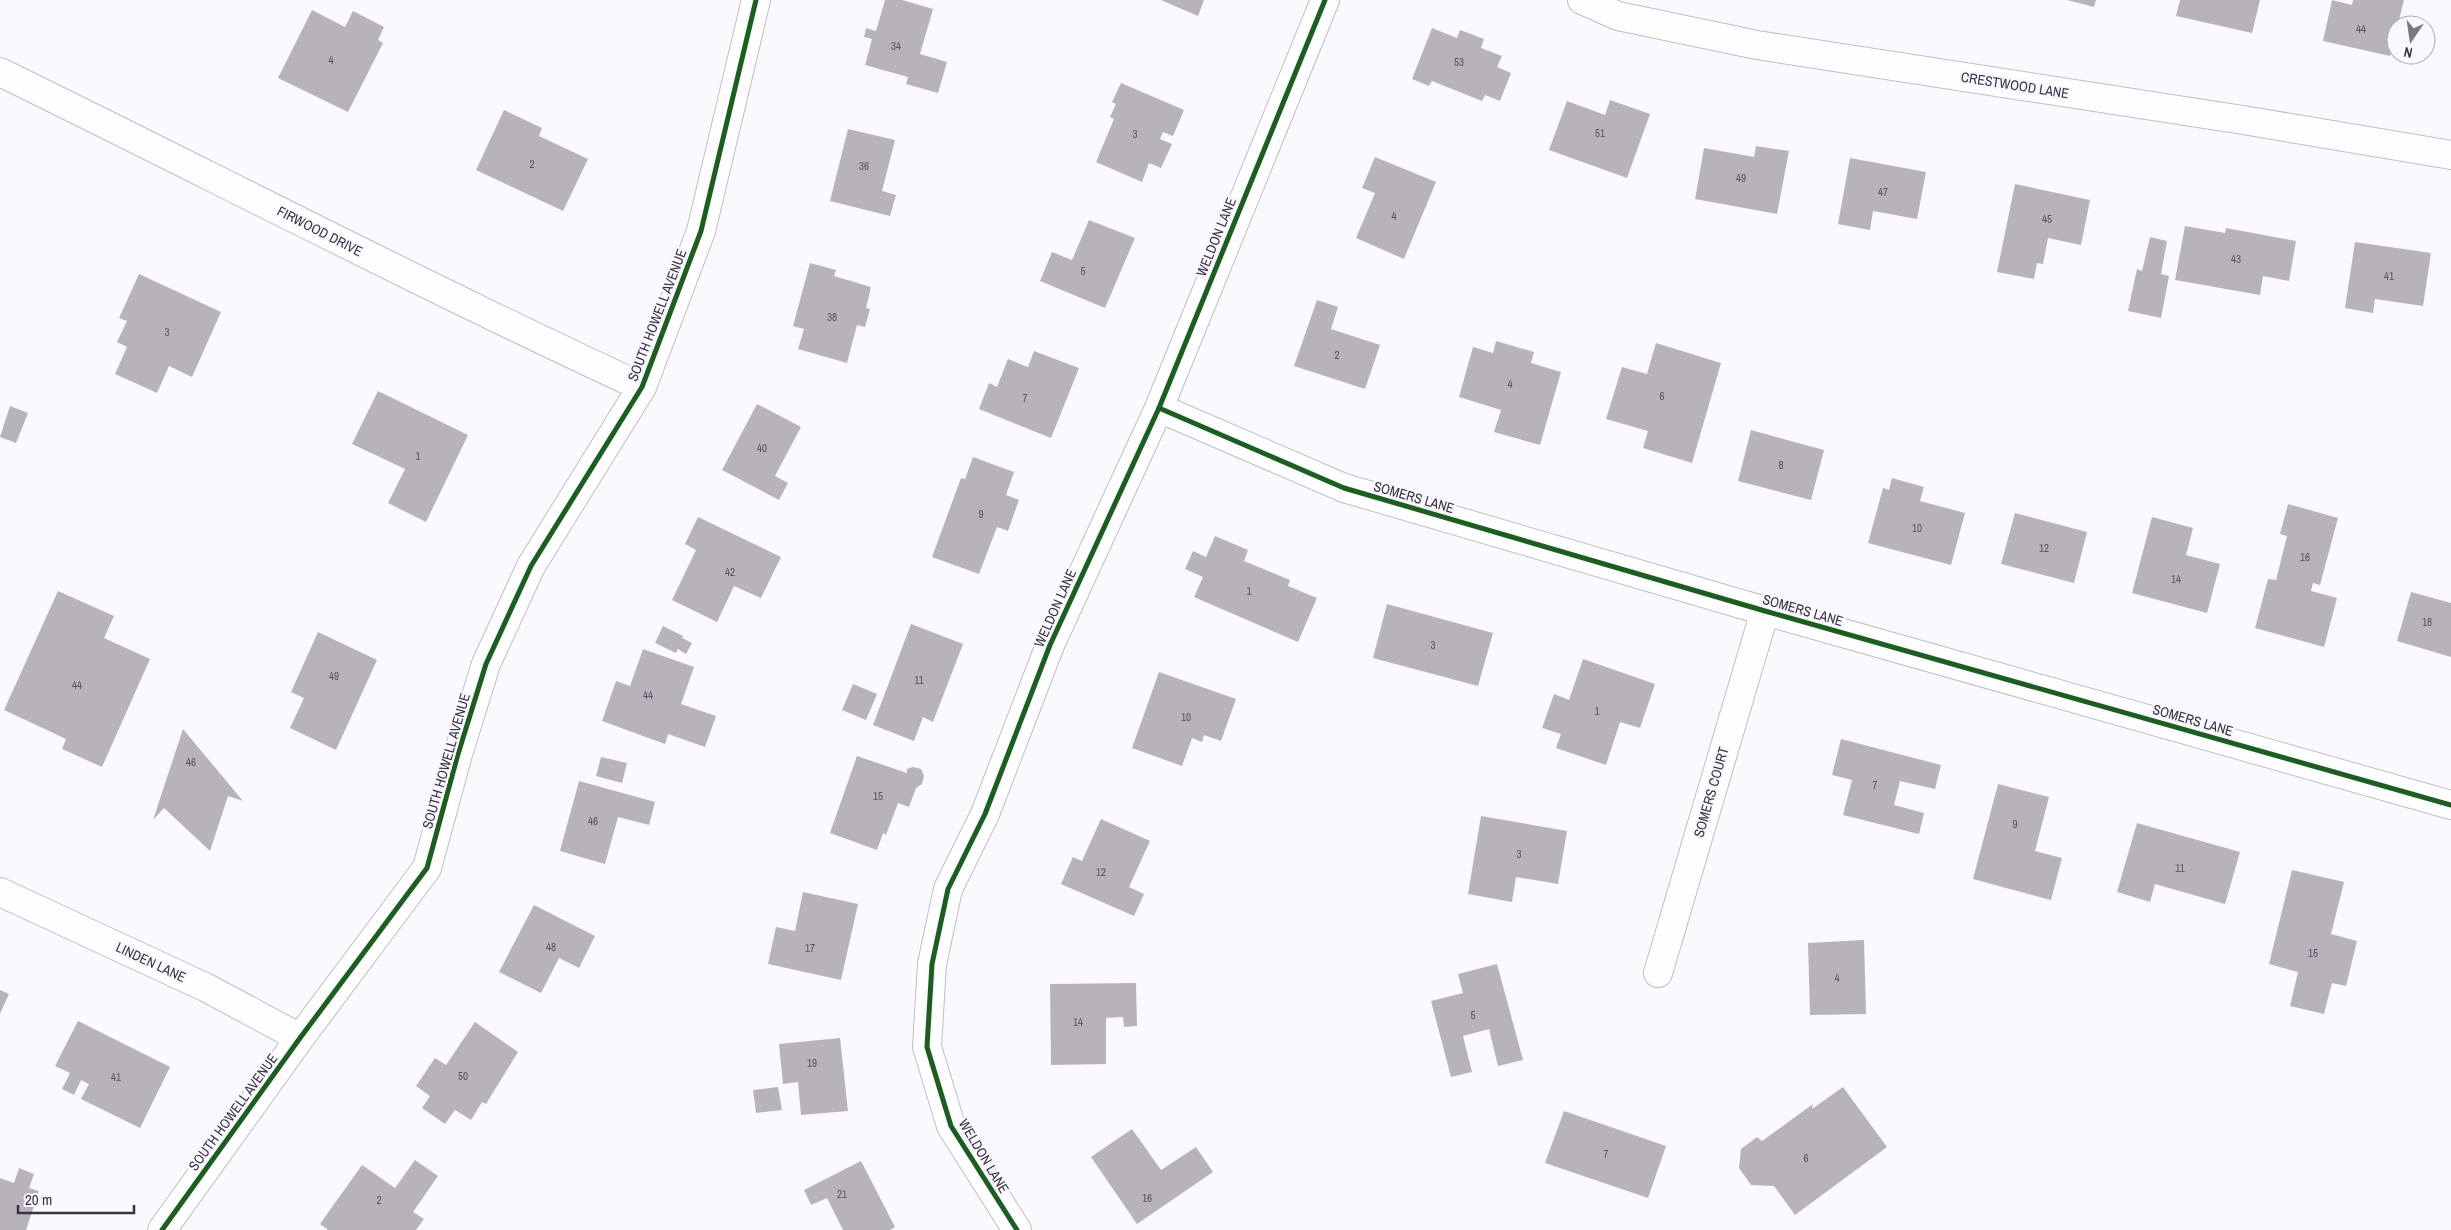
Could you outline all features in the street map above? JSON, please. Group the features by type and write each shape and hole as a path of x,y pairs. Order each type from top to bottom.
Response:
{"street":[{"name":"SOUTH HOWELL AVENUE","path":"173,1226 300,1038 427,868 458,754 486,664 531,566 642,387 701,232 756,0"},
{"name":"WELDON LANE","path":"1017,1230 951,1126 927,1047 932,964 948,889 985,814 1050,645 1159,408 1325,0"},
{"name":"CRESTWOOD LANE","path":"1582,0 1618,16 1757,45 2243,120 2451,155"},
{"name":"FIRWOOD DRIVE","path":"0,72 193,166 486,315 642,387"},
{"name":"SOMERS LANE","path":"1159,408 1344,488 1765,611 2451,805"},
{"name":"SOMERS COURT","path":"1658,973 1765,611"},
{"name":"LINDEN LANE","path":"0,892 207,988 300,1038"}],"building":[{"path":"885,0 902,0 933,9 920,54 947,62 938,93 906,84 908,77 865,65 872,39 864,37 866,28 876,31"},
{"path":"1161,0 1204,0 1198,16"},
{"path":"2067,0 2096,0 2094,7"},
{"path":"2180,0 2260,0 2252,33 2176,16"},
{"path":"2332,0 2352,5 2353,0 2404,0 2400,15 2386,15 2386,55 2323,41"},
{"path":"312,10 345,27 353,11 384,27 378,40 383,43 348,112 278,78"},
{"path":"1432,28 1457,38 1460,30 1484,39 1481,48 1502,56 1497,67 1511,73 1500,101 1485,95 1482,101 1432,81 1429,86 1412,79"},
{"path":"1121,83 1184,110 1173,136 1163,132 1160,139 1172,144 1161,168 1149,163 1142,182 1096,162 1114,119 1110,117 1116,104 1112,102"},
{"path":"1610,100 1650,114 1627,178 1549,150 1567,101 1605,115"},
{"path":"504,110 542,128 539,136 588,159 563,211 476,170"},
{"path":"848,129 895,140 882,191 896,195 890,216 830,201"},
{"path":"1756,146 1789,151 1777,214 1695,199 1704,148 1754,157"},
{"path":"1375,157 1436,182 1404,259 1356,238 1375,193 1362,188"},
{"path":"1850,158 1926,172 1917,219 1873,211 1870,230 1838,224"},
{"path":"2015,184 2090,200 2081,245 2048,238 2043,264 2037,263 2034,279 1997,272"},
{"path":"1089,220 1135,238 1105,308 1040,281 1052,252 1072,260"},
{"path":"2185,226 2225,233 2226,228 2296,241 2289,281 2263,276 2260,295 2175,280"},
{"path":"2150,237 2167,241 2161,274 2169,276 2161,318 2128,311 2137,269 2142,271"},
{"path":"2355,242 2431,253 2423,306 2375,299 2373,313 2345,308"},
{"path":"810,263 836,270 834,276 871,287 866,308 870,309 865,327 857,325 847,363 798,349 804,329 793,326"},
{"path":"139,274 221,312 192,377 169,366 157,393 115,374 127,347 117,342 127,321 119,318"},
{"path":"1317,300 1338,307 1331,329 1380,345 1365,389 1294,366"},
{"path":"1496,341 1534,352 1531,363 1561,372 1540,445 1494,432 1501,410 1459,397 1473,347 1493,353"},
{"path":"1656,343 1721,363 1692,463 1643,448 1648,431 1606,419 1622,367 1647,374"},
{"path":"1034,351 1079,368 1051,438 979,409 989,383 997,387 1008,359 1028,367"},
{"path":"378,391 468,435 426,522 388,503 405,469 352,444"},
{"path":"757,404 801,427 775,476 788,483 779,500 722,470"},
{"path":"10,406 28,413 16,443 0,437"},
{"path":"1751,430 1824,450 1811,500 1738,481"},
{"path":"973,457 1014,472 1006,495 1019,500 1008,531 997,527 979,574 932,557 961,478 965,479"},
{"path":"1892,478 1924,487 1920,501 1965,513 1951,565 1868,543 1883,488 1889,490"},
{"path":"2288,504 2338,518 2320,585 2313,583 2311,591 2337,598 2324,647 2255,628 2268,579 2276,580 2287,536 2280,534"},
{"path":"2015,513 2087,532 2074,583 2001,564"},
{"path":"698,517 781,557 761,598 734,586 717,622 672,600 696,550 685,544"},
{"path":"2152,517 2193,528 2186,555 2220,564 2207,613 2132,593"},
{"path":"1215,536 1248,550 1244,561 1290,580 1288,586 1317,598 1298,642 1194,597 1203,577 1185,569 1193,551 1206,557"},
{"path":"58,591 114,616 104,638 150,659 102,767 62,749 66,739 4,710"},
{"path":"2411,592 2451,603 2451,657 2397,641"},
{"path":"1387,604 1493,633 1478,686 1373,658"},
{"path":"911,624 963,644 933,722 923,717 914,741 873,725"},
{"path":"663,626 692,643 686,654 678,649 676,653 655,643"},
{"path":"318,632 377,660 336,750 290,728 304,698 291,692"},
{"path":"643,649 694,667 681,704 716,716 705,747 668,734 665,744 602,721 616,681 630,686"},
{"path":"1583,659 1655,684 1640,728 1620,722 1606,765 1556,748 1561,734 1542,728 1554,694 1569,700"},
{"path":"1159,672 1236,699 1221,741 1204,735 1202,742 1192,738 1182,766 1132,748"},
{"path":"853,684 877,694 866,720 842,710"},
{"path":"183,729 243,801 228,796 210,851 164,808 153,820"},
{"path":"1841,739 1941,765 1935,789 1900,781 1894,805 1924,813 1919,834 1843,815 1852,780 1832,775"},
{"path":"857,756 907,773 907,769 913,767 921,769 924,776 922,784 916,788 909,807 898,803 886,835 883,833 877,850 830,833"},
{"path":"601,757 627,763 622,783 596,776"},
{"path":"579,781 655,802 649,825 618,817 605,864 560,851"},
{"path":"1998,784 2049,797 2035,851 2062,858 2051,900 1973,879"},
{"path":"1481,816 1567,831 1558,884 1516,877 1512,902 1468,894"},
{"path":"1101,819 1150,841 1129,887 1144,894 1134,916 1061,884 1073,857 1082,861"},
{"path":"2137,823 2240,852 2225,904 2155,884 2150,902 2117,892"},
{"path":"2292,870 2344,882 2331,934 2357,941 2346,986 2332,983 2324,1014 2290,1006 2298,972 2269,964"},
{"path":"803,892 858,904 841,980 768,964 776,927 795,931"},
{"path":"534,905 595,936 579,968 559,958 541,993 499,972"},
{"path":"1864,940 1866,1014 1810,1015 1808,943"},
{"path":"1497,964 1523,1060 1498,1066 1489,1029 1463,1036 1472,1072 1451,1077 1431,1001 1463,993 1458,974"},
{"path":"1136,983 1137,1026 1124,1027 1123,1017 1106,1018 1106,1064 1051,1065 1050,984"},
{"path":"0,990 9,994 0,1014"},
{"path":"78,1021 170,1067 140,1128 81,1099 89,1084 81,1080 74,1095 62,1089 70,1073 55,1066"},
{"path":"475,1022 518,1052 486,1104 482,1102 471,1120 455,1110 445,1124 422,1108 430,1096 416,1086 435,1058 446,1065"},
{"path":"840,1038 848,1111 801,1115 798,1082 783,1084 779,1044"},
{"path":"778,1087 782,1110 756,1113 753,1090"},
{"path":"1843,1087 1887,1147 1795,1215 1774,1186 1751,1185 1739,1168 1741,1149 1757,1137 1762,1141 1813,1104 1812,1109"},
{"path":"1564,1111 1666,1146 1648,1198 1545,1163"},
{"path":"1132,1129 1161,1170 1196,1147 1213,1172 1137,1224 1091,1157"},
{"path":"415,1160 438,1176 413,1212 424,1219 416,1230 328,1230 320,1224 362,1165 395,1188"},
{"path":"861,1161 895,1227 890,1230 843,1230 827,1198 811,1205 804,1190"},
{"path":"19,1168 34,1174 29,1188 39,1191 26,1230 0,1230 0,1178 14,1183"}],"cycle path":[{"path":"162,1230 300,1038 427,868 458,754 486,664 531,566 642,387 701,231 756,0"},
{"path":"1017,1230 951,1126 927,1047 932,964 948,889 985,814 1050,645 1159,408 1325,0"},
{"path":"1159,408 1344,488 1765,611 2451,805"}]}
